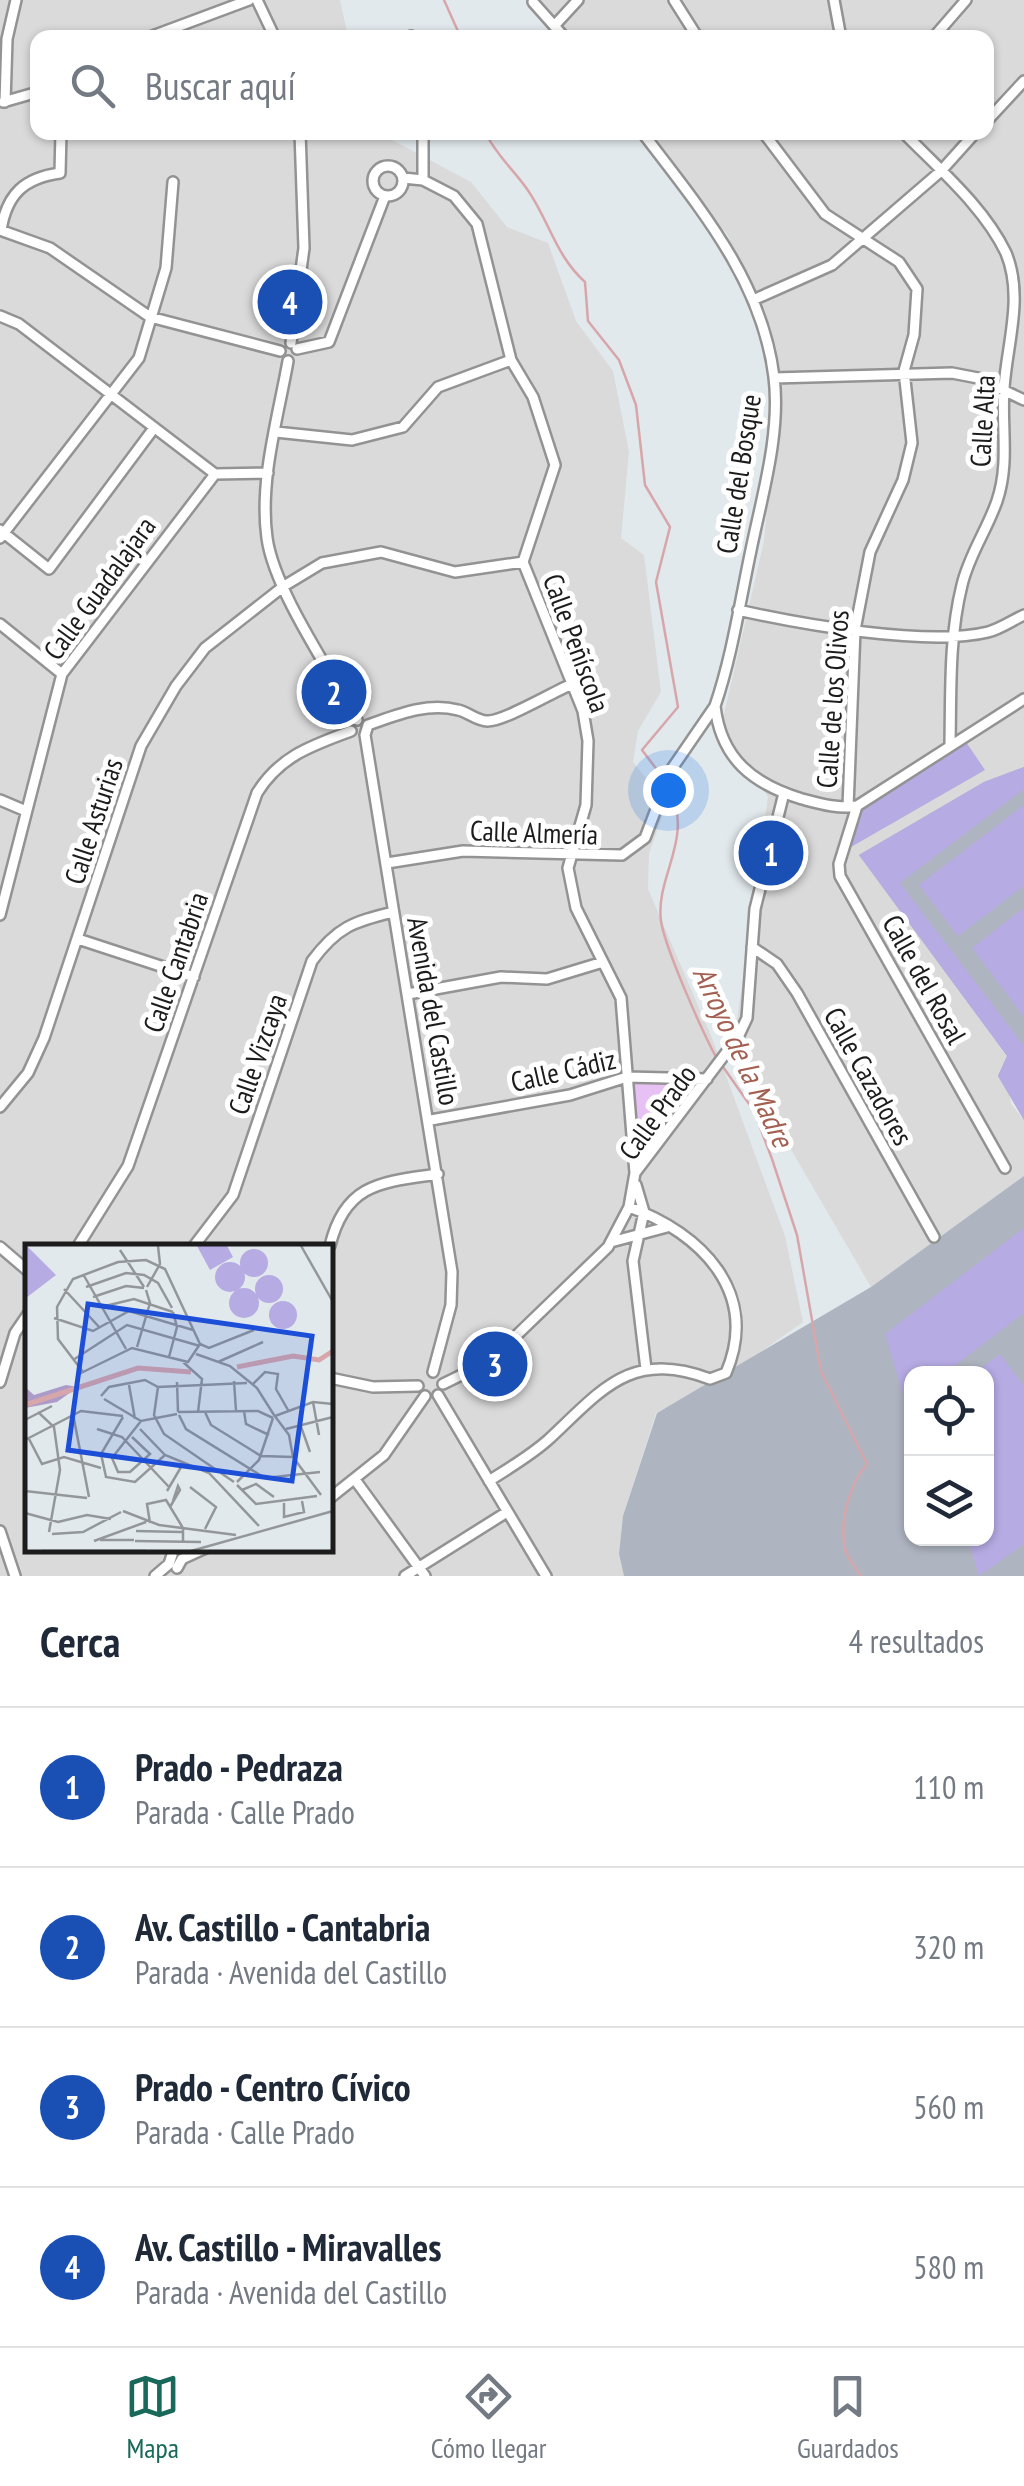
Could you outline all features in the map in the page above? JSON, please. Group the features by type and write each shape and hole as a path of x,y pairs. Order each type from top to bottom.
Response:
{"street":[{"path":"16,0 7,39 2,102 30,94"},
{"path":"168,30 249,0"},
{"path":"257,0 271,30"},
{"path":"555,25 578,0"},
{"path":"674,0 691,30"},
{"path":"834,0 840,30"},
{"path":"939,30 966,0"},
{"path":"532,2 559,30"},
{"path":"994,113 1024,81"},
{"path":"1016,90 1024,102"},
{"path":"62,140 60,173 39,176 20,187 5,204 0,230 50,248 150,317 280,350 328,342 385,196"},
{"path":"288,361 295,358 304,248 300,140"},
{"path":"422,180 423,140"},
{"name":"Calle del Bosque","path":"648,140 724,239 753,300 774,378 769,458 712,727"},
{"name":"Calle de los Olivos","path":"769,140 825,214 899,262 917,289 914,335 904,371 912,443 902,480 870,552 856,630 853,806"},
{"name":"Calle Alta","path":"910,140 991,227 1008,257 1016,318 1004,388 1005,469 996,502 972,553 952,635 950,744"},
{"path":"753,300 820,272 862,240 968,140"},
{"path":"396,168 403,178 399,192 385,196 374,188 378,170 396,168"},
{"name":"Calle Peñíscola","path":"403,178 422,180 454,196 478,224 510,360 534,397 555,465 523,562 582,712 590,775 568,868 576,908 621,998 635,1177"},
{"path":"154,428 49,569 1,534 140,358 166,268 173,223 173,182"},
{"path":"0,316 19,324 215,474 268,474"},
{"path":"280,350 288,361 268,474 267,540 284,586 356,720 366,730"},
{"path":"276,432 352,440 403,427 438,388 510,360"},
{"path":"774,378 904,371 952,373 1004,388 1024,400"},
{"name":"Calle Guadalajara","path":"0,915 62,674 159,540 215,474"},
{"name":"Calle Asturias","path":"0,1107 33,1064 141,746 176,686 205,648 284,586 322,563 381,552 455,572 523,562"},
{"path":"738,610 856,630 952,635 989,632 1024,615"},
{"path":"0,624 62,674"},
{"path":"356,720 351,731 366,730 412,708 458,709 485,722 505,718 530,701 572,684"},
{"path":"712,727 746,774 784,793 829,807 853,806 1024,699"},
{"name":"Calle Almería","path":"387,863 463,850 609,857 635,847 654,823 660,795 690,738 712,727"},
{"name":"Avenida del Castillo","path":"366,730 430,1120 452,1295 433,1372"},
{"name":"Calle Cantabria","path":"79,1244 128,1166 256,793 270,772 294,753 351,731"},
{"name":"Calle Prado","path":"443,1384 490,1361 611,1242 629,1208 635,1177 728,1053 747,1018 755,909 784,793"},
{"path":"0,800 26,811"},
{"name":"Calle del Rosal","path":"853,806 840,876 1005,1168"},
{"name":"Calle Vizcaya","path":"196,1244 233,1195 312,961 331,935 357,921 394,912"},
{"path":"78,940 194,977"},
{"name":"Calle Cazadores","path":"752,947 777,964 797,993 934,1237"},
{"path":"408,994 501,977 547,980 602,962"},
{"name":"Calle Cádiz","path":"430,1120 570,1095 628,1078 707,1079"},
{"path":"331,1244 348,1202 368,1187 438,1174"},
{"path":"633,1262 644,1212 635,1177"},
{"path":"489,1481 544,1444 596,1392 623,1375 646,1369 687,1370 710,1379 726,1373 737,1340 728,1280 709,1254 644,1212 629,1208"},
{"path":"621,1226 633,1262 646,1369"},
{"path":"611,1242 670,1227"},
{"path":"0,1247 25,1268"},
{"path":"0,1382 16,1333 25,1319"},
{"path":"418,1386 422,1375 433,1372 443,1384 438,1395"},
{"path":"332,1378 374,1386 418,1386"},
{"path":"418,1386 426,1396"},
{"path":"438,1395 546,1576"},
{"path":"426,1396 438,1395"},
{"path":"332,1497 356,1481 399,1438 426,1396"},
{"path":"356,1481 420,1564 425,1576"},
{"path":"405,1576 507,1512"},
{"path":"0,1531 16,1576"},
{"path":"155,1576 199,1551"}],"shaded area":[{"path":"0,0 340,0 346,30 30,30 30,140 392,140 471,182 507,227 548,243 576,321 613,371 629,452 621,538 644,555 661,692 638,731 633,762 667,804 649,853 648,889 712,1038 785,1236 803,1322 738,1368 656,1413 623,1516 619,1554 624,1576 0,1576"},
{"path":"534,0 1024,0 1024,767 984,783 860,855 1007,1057 1011,1104 1024,1120 1024,1176 871,1287 733,1050 768,797 721,727 764,541 779,382 759,304 727,234 644,140 994,140 994,30 549,30 528,7"},
{"path":"966,742 985,770 851,847 862,810"},
{"path":"1024,767 1024,1120 998,1076 1007,1056 859,855 984,782"},
{"path":"1024,767 1024,789 900,883 1024,1046 1024,1120 998,1076 1007,1056 859,855 984,782"},
{"path":"1024,805 1024,886 958,936 919,885"},
{"path":"1024,908 1024,1017 972,948"},
{"path":"627,1077 707,1079 635,1173"},
{"path":"1024,1176 1024,1576 624,1576 619,1554 623,1516 657,1413 871,1287"},
{"path":"1024,1228 1024,1313 954,1366 904,1366 904,1397 885,1334"},
{"path":"1000,1354 1024,1386 1024,1544 979,1576 970,1546 994,1546 994,1366 984,1366"}],"waterway":[{"name":"Arroyo de la Madre","path":"444,0 457,30"},
{"name":"Arroyo de la Madre","path":"490,140 535,201 559,249 585,282 588,321 619,360 636,405 645,485 670,527 656,582 678,707 642,750 664,779"},
{"name":"Arroyo de la Madre","path":"668,786 678,823 661,921 676,969 716,1057"},
{"name":"Arroyo de la Madre","path":"721,1064 754,1111 772,1159 797,1235 821,1371 867,1464 851,1492 844,1526 846,1551 861,1576"}],"place":[{"name":"Av. Castillo - Miravalles","path":"290,302"},
{"name":"Av. Castillo - Cantabria","path":"334,692"},
{"name":"Prado - Pedraza","path":"771,853"},
{"name":"Prado - Centro Cívico","path":"495,1364"}]}
